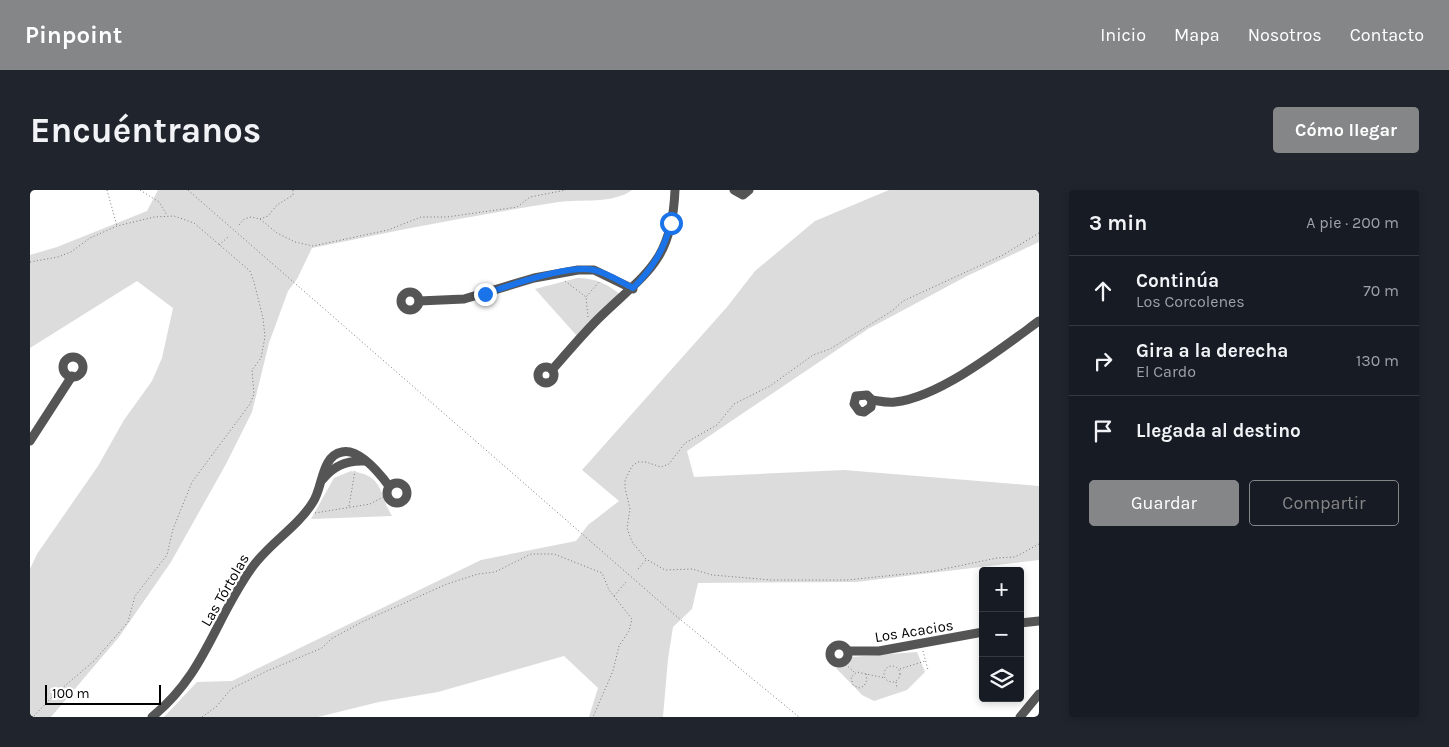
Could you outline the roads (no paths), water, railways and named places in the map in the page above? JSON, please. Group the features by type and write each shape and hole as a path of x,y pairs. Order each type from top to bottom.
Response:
{"street":[{"path":"552,370 587,330 648,273 660,255 674,211 675,190"},
{"path":"734,190 740,195 746,194 749,190"},
{"path":"419,301 464,299 558,273 594,270 633,288"},
{"path":"872,400 895,402 953,380 978,365 1039,321"},
{"path":"30,441 72,376"},
{"name":"Las Tórtolas","path":"152,717 172,699 193,673 251,569 271,545 308,510 318,493 323,479 334,468 361,461 388,491"},
{"path":"1024,623 1039,621"},
{"name":"Los Acacios","path":"848,651 879,651 921,645 979,633"},
{"path":"840,644 848,651 847,658 843,662 838,663 831,659 831,650 840,644"},
{"path":"1020,717 1039,694"}]}
